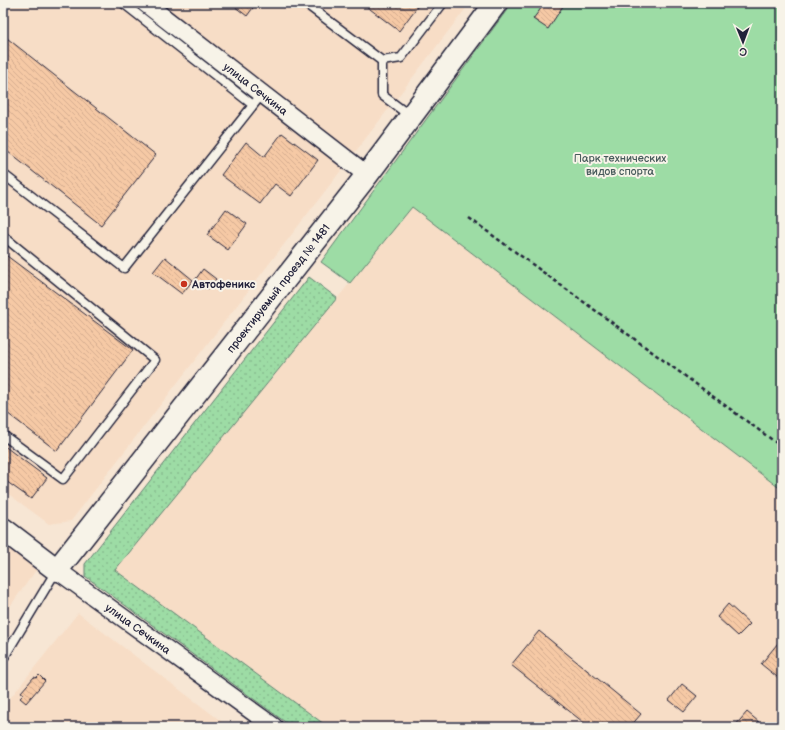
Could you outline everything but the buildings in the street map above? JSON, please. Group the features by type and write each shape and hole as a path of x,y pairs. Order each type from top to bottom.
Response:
{"street":[{"name":"улица Сечкина","path":"145,3 258,100 368,175"},
{"name":"проектируемый проезд № 1481","path":"57,570 368,175 496,3"},
{"name":"улица Сечкина","path":"3,529 57,570 274,727"}],"lane":[{"path":"3,174 124,268 258,100 123,3"},
{"path":"305,3 382,61 401,58 443,3"},
{"path":"382,61 382,96 411,117"},
{"path":"3,236 155,360 63,479 3,435"},
{"path":"3,659 57,570"}],"path":[{"path":"469,218 782,447"}],"shaded area":[{"path":"3,3 470,3 71,521 49,524 3,490"},
{"path":"412,207 782,490 782,727 328,727 115,570"},
{"path":"3,539 39,566 3,616"},
{"path":"78,613 229,727 3,727 3,707"}],"green space":[{"name":"Парк технических видов спорта","path":"512,3 782,3 782,490 412,207 350,283 321,262"},
{"path":"309,277 337,298 115,570 328,727 292,727 85,576 85,564"}],"place":[{"name":"Автофеникс","path":"184,284"}]}
